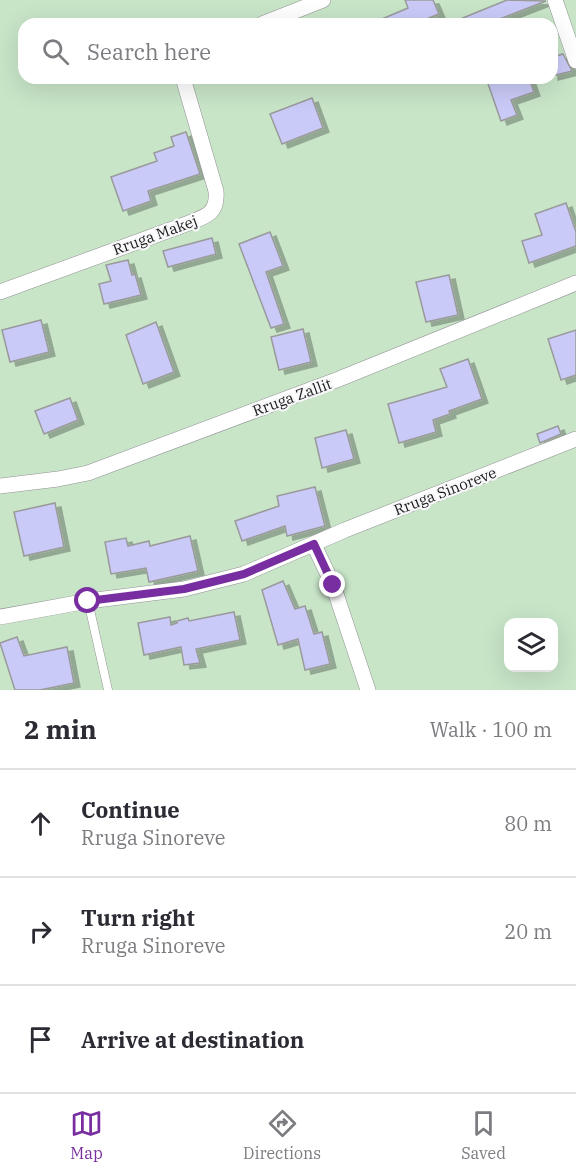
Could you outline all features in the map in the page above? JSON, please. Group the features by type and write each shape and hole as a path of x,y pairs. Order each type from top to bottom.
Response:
{"street":[{"path":"277,18 323,0"},
{"path":"555,0 576,61"},
{"name":"Rruga Makej","path":"0,292 189,223 212,212 216,206 216,191 185,84"},
{"name":"Rruga Zallit","path":"0,486 88,473 339,379 576,283"},
{"name":"Rruga Sinoreve","path":"0,617 88,601 184,589 244,574 345,530 576,439"},
{"path":"314,544 333,585 368,690"}],"lane":[{"path":"88,601 108,690"}],"green space":[{"path":"0,0 576,0 576,690 0,690"}],"building":[{"path":"405,0 433,0 439,14 429,18 384,18 408,8"},
{"path":"507,0 546,1 502,18 463,18"},
{"path":"563,54 572,71 558,74 558,55"},
{"path":"488,84 531,84 534,92 511,100 517,115 501,121"},
{"path":"312,98 323,128 282,144 270,114"},
{"path":"186,132 200,174 148,191 151,201 123,211 111,177 157,161 154,153 174,146 171,137"},
{"path":"566,203 576,232 576,246 529,263 522,241 542,235 535,214"},
{"path":"270,232 283,266 266,272 284,324 271,328 239,244"},
{"path":"212,238 216,254 168,267 163,251"},
{"path":"128,260 141,295 104,304 99,284 111,281 106,265"},
{"path":"449,275 458,315 426,322 416,282"},
{"path":"41,320 49,352 10,362 2,330"},
{"path":"156,322 174,372 143,384 126,335"},
{"path":"303,329 311,362 279,370 271,337"},
{"path":"576,330 576,375 561,380 548,339"},
{"path":"468,359 482,399 449,411 450,414 433,420 436,432 399,443 388,404 447,387 440,369"},
{"path":"70,398 78,420 44,434 35,411"},
{"path":"558,426 561,434 540,443 537,434"},
{"path":"346,430 354,459 322,468 315,438"},
{"path":"315,487 325,526 287,536 285,526 242,541 235,521 279,506 277,496"},
{"path":"55,503 64,547 24,556 14,512"},
{"path":"190,536 198,571 149,582 146,568 111,574 105,542 126,538 128,546 149,541 150,546"},
{"path":"283,581 295,609 305,606 314,634 322,632 330,664 305,670 298,639 278,645 262,590"},
{"path":"234,612 240,640 196,649 200,663 184,665 181,647 144,655 138,623 170,617 171,625 188,618 189,621"},
{"path":"17,637 24,656 67,647 74,683 40,690 15,690 0,643"}],"route":[{"path":"88,601 184,589 244,574 314,544 333,585"}]}
